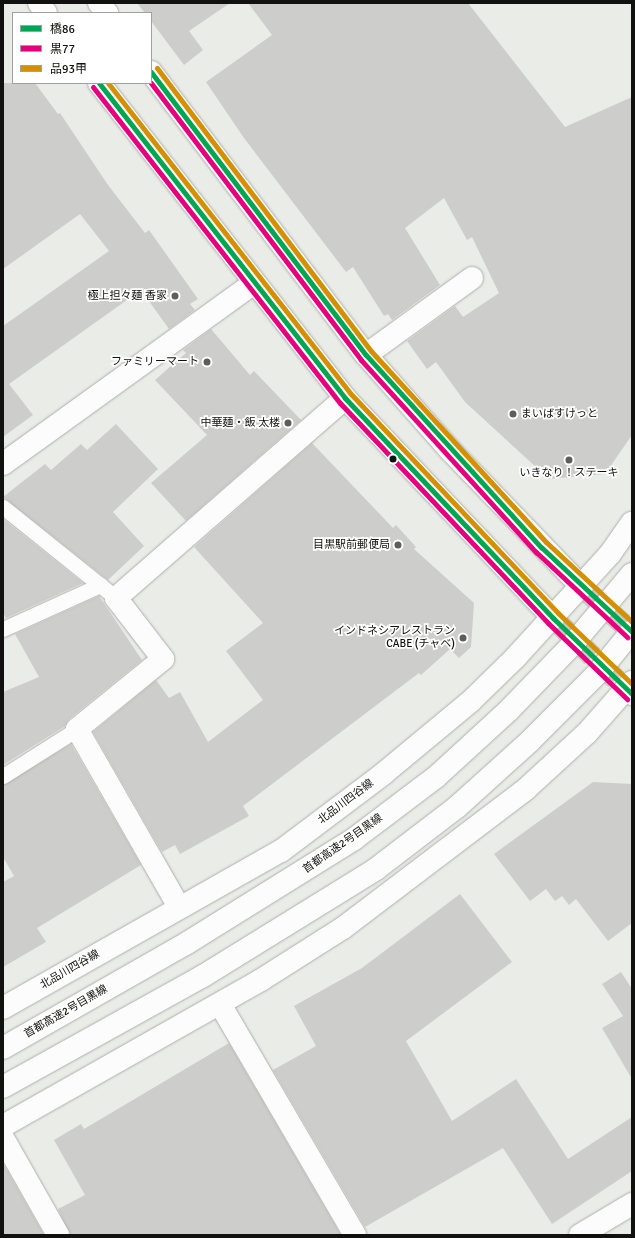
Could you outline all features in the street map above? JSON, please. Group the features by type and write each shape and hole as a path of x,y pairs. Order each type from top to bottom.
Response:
{"main road":[{"path":"39,3 45,12"},
{"path":"99,3 106,12"},
{"path":"152,73 366,355 450,450 582,587"},
{"path":"100,84 253,284 345,398 553,618"},
{"path":"366,355 472,278"},
{"path":"3,464 253,284"},
{"path":"179,907 77,729 163,659 116,598 345,398"},
{"name":"北品川四谷線","path":"3,1008 179,907 281,851 383,774 471,701 582,587 632,523"},
{"name":"首都高速2号目黒線","path":"3,1048 187,943 354,839 436,777 509,710 572,645 632,574"},
{"path":"3,1087 209,972 376,869 458,807 530,741 597,674 632,631"},
{"path":"3,1126 220,1004 343,928 458,843 526,789 587,733 630,688"},
{"path":"220,1004 355,1235"},
{"path":"3,1138 58,1235"},
{"path":"580,1235 632,1204"}],"lane":[{"path":"3,507 116,598"},
{"path":"3,629 100,585"},
{"path":"3,776 77,729"}],"building":[{"path":"137,3 230,3 189,31 203,50 184,65 152,22 152,12 144,12"},
{"path":"248,3 468,3 565,127 632,97 632,435 605,474 549,479 465,402 436,362 427,369 407,341 455,306 463,317 499,293 472,237 467,240 444,198 405,228 440,285 392,320 388,314 384,316 353,267 346,272 244,138 206,82 272,35"},
{"path":"3,83 36,84 58,114 60,113 108,185 145,233 149,230 198,299 190,304 195,310 169,329 141,290 9,384 33,415 3,437 3,326 109,251 80,214 3,269"},
{"path":"211,329 250,375 254,371 301,420 186,521 151,483 207,435 155,380 186,353 183,350"},
{"path":"116,424 158,469 113,512 144,546 108,580 3,497 45,464 51,470 81,444 87,450"},
{"path":"312,443 393,528 396,525 416,547 414,549 474,603 471,647 459,658 450,649 421,675 419,673 243,806 249,816 180,854 175,845 162,852 93,732 156,680 169,698 180,692 208,742 263,700 226,651 263,623 194,547"},
{"path":"3,519 83,583 6,618 3,613"},
{"path":"99,596 142,660 69,719 65,726 3,765 3,692 39,677 15,634"},
{"path":"71,744 141,865 37,928 46,942 3,967 3,882 14,876 3,857 3,785"},
{"path":"593,782 632,784 632,923 608,941 576,899 569,905 562,896 555,901 546,889 530,901 494,854"},
{"path":"460,894 512,962 406,1041 452,1121 516,1079 568,1159 632,1117 632,1171 552,1224 503,1148 365,1227 273,1070 316,1046 294,1006 362,968"},
{"path":"621,972 632,989 632,1079 602,1028 623,1016 602,984"},
{"path":"229,1043 341,1235 70,1235 58,1209 85,1195 54,1140 81,1124 84,1129"},
{"path":"3,1163 44,1235 3,1235"}],"tunnel":[{"path":"582,587 632,632"},
{"path":"553,618 626,689"}],"transit line":[{"name":"品93甲","path":"157,68 371,351 546,542 632,622"},
{"name":"橋86","path":"152,73 366,355 541,547 632,632"},
{"name":"橋86","path":"100,84 345,398 553,618 632,694"},
{"name":"品93甲","path":"109,84 350,393 558,613 632,684"},
{"name":"黒77","path":"152,84 361,360 536,552 627,637"},
{"name":"黒77","path":"93,87 340,403 548,623 627,699"}],"place":[{"name":"極上担々麺 香家","path":"175,296"},
{"name":"ファミリーマート","path":"207,362"},
{"name":"まいばすけっと","path":"513,414"},
{"name":"中華麺・飯 太楼","path":"288,423"},
{"name":"いきなり！ステーキ","path":"569,460"},
{"name":"目黒駅前郵便局","path":"398,545"},
{"name":"インドネシアレストラン CABE (チャベ)","path":"463,638"}]}
